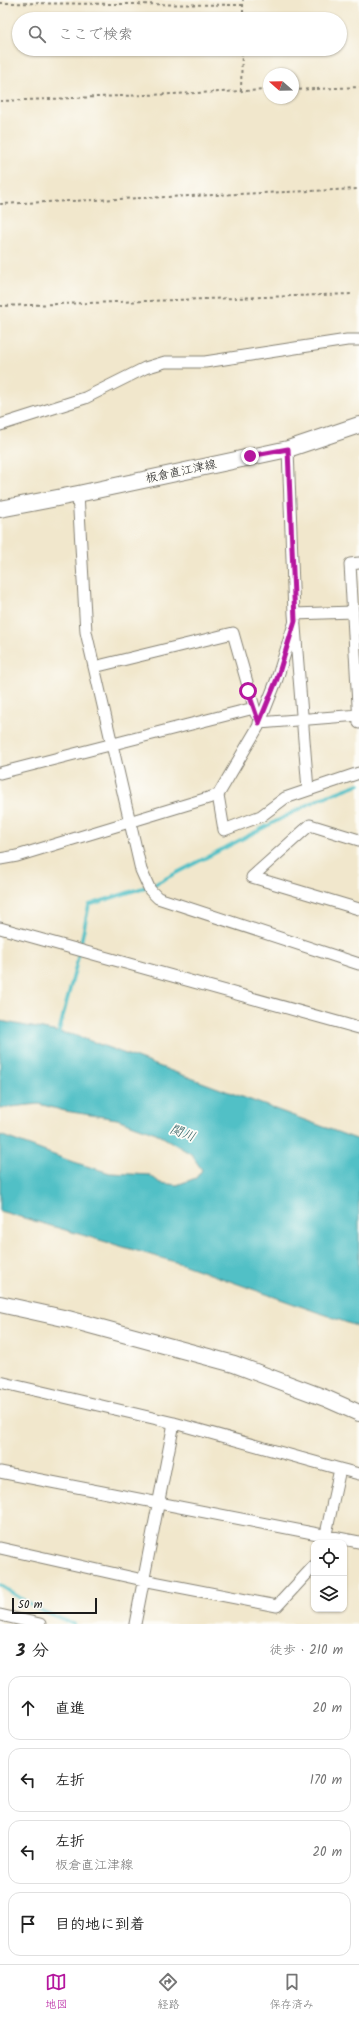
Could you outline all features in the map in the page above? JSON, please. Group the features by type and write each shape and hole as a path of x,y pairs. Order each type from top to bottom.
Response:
{"street":[{"path":"0,425 85,398 145,368 165,362 204,362 347,340 359,340"},
{"name":"板倉直江津線","path":"0,509 78,494 288,449 359,425"},
{"path":"288,449 295,618 308,790"},
{"path":"78,494 86,632 141,870 150,890 158,898 359,964"},
{"path":"259,723 302,719 359,718 350,564 359,563"},
{"path":"295,618 352,612"},
{"path":"295,618 277,679 259,723 218,795 224,830 261,816 285,798 359,773"},
{"path":"94,667 233,633 259,723"},
{"path":"0,773 254,708"},
{"path":"0,859 16,856 218,795"},
{"path":"359,840 310,825 252,878 359,909"},
{"path":"0,928 359,1028"},
{"path":"0,1304 68,1319 234,1364 325,1398 359,1413"},
{"path":"0,1382 174,1423 359,1474"},
{"path":"135,1624 174,1423"},
{"path":"325,1539 340,1468"},
{"path":"0,1472 159,1502 325,1539 359,1542"},
{"path":"0,1548 143,1580 277,1606 311,1569"},
{"path":"0,1615 40,1624"}],"path":[{"path":"243,0 243,12"},
{"path":"0,3 243,5"},
{"path":"241,91 242,56"},
{"path":"299,90 359,87"},
{"path":"0,101 263,90"},
{"path":"0,204 359,189"},
{"path":"0,306 352,294"}],"water":[{"name":"関川","path":"0,1021 74,1035 359,1140 359,1327 182,1264 0,1211 0,1135 73,1162 110,1173 150,1175 160,1183 177,1185 196,1178 202,1170 191,1154 156,1133 117,1119 65,1111 39,1104 0,1108"}],"waterway":[{"path":"58,1035 76,966 89,905 155,884 319,799 359,784"},
{"path":"0,1585 37,1609 74,1624"}],"route":[{"path":"248,691 259,723 277,679 295,621 288,449 250,456"}]}
